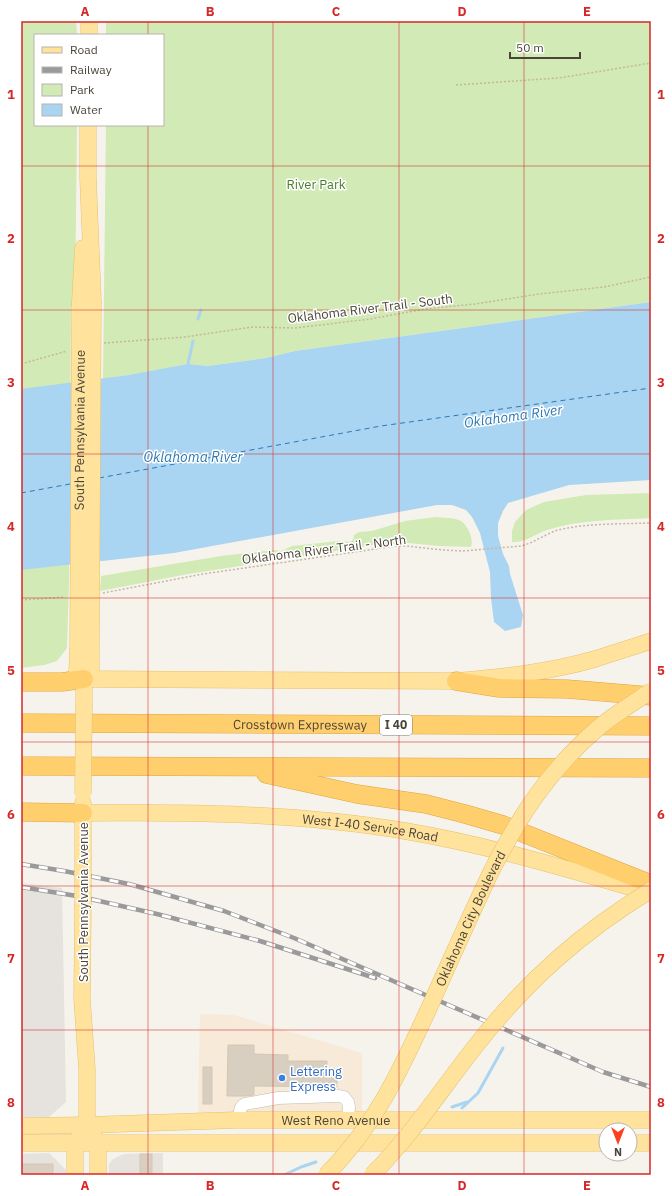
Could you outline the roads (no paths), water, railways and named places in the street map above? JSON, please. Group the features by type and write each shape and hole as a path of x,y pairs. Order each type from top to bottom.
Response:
{"highway":[{"path":"21,682 62,682 84,678"},
{"path":"456,681 498,688 567,689 651,696"},
{"name":"Crosstown Expressway","path":"21,722 651,726"},
{"path":"21,766 651,768"},
{"path":"230,766 357,794 426,804 465,814 503,825 651,884"},
{"path":"21,812 83,813"}],"main road":[{"path":"89,21 89,34"},
{"name":"South Pennsylvania Avenue","path":"87,1125 87,1069 82,999 84,678 78,672 84,649 87,302 81,276 88,178 88,126"},
{"path":"84,678 456,681 497,677 560,667 595,659 651,640"},
{"name":"Oklahoma City Boulevard","path":"326,1175 345,1155 361,1134 389,1092 489,876 505,844 533,799 551,775 582,743 616,714 651,691"},
{"name":"West I-40 Service Road","path":"83,813 226,813 344,822 491,848 651,894"},
{"path":"372,1175 399,1146 488,1030 534,979 585,935 622,908 651,890"},
{"name":"West Reno Avenue","path":"21,1126 240,1120 651,1120"},
{"path":"318,1120 318,1143"},
{"path":"75,1175 75,1143 87,1125 98,1143 98,1175"},
{"name":"West Reno Avenue","path":"21,1143 598,1143"},
{"path":"638,1143 651,1143"}],"lane":[{"path":"240,1120 240,1110 244,1104 278,1098 338,1096 344,1097 348,1102 348,1120"}],"water":[{"name":"Oklahoma River","path":"651,302 651,480 569,485 508,503 498,523 498,536 503,554 509,566 510,574 523,615 521,627 505,631 494,622 490,572 480,533 472,517 466,510 452,505 437,505 174,553 21,570 21,389 129,375 188,364 208,366 266,358 295,351"}],"waterway":[{"path":"198,319 201,310"},
{"path":"188,364 193,341"},
{"path":"462,1108 478,1093 503,1048"},
{"path":"452,1107 467,1102"},
{"path":"284,1175 316,1162"}],"railway":[{"path":"21,864 129,884 224,911 294,938 603,1072 651,1087"},
{"path":"21,887 77,896 157,914 260,941 375,978"}],"place":[{"name":"Lettering Express","path":"282,1078"}],"park label":[{"name":"River Park","path":"316,184"}]}
